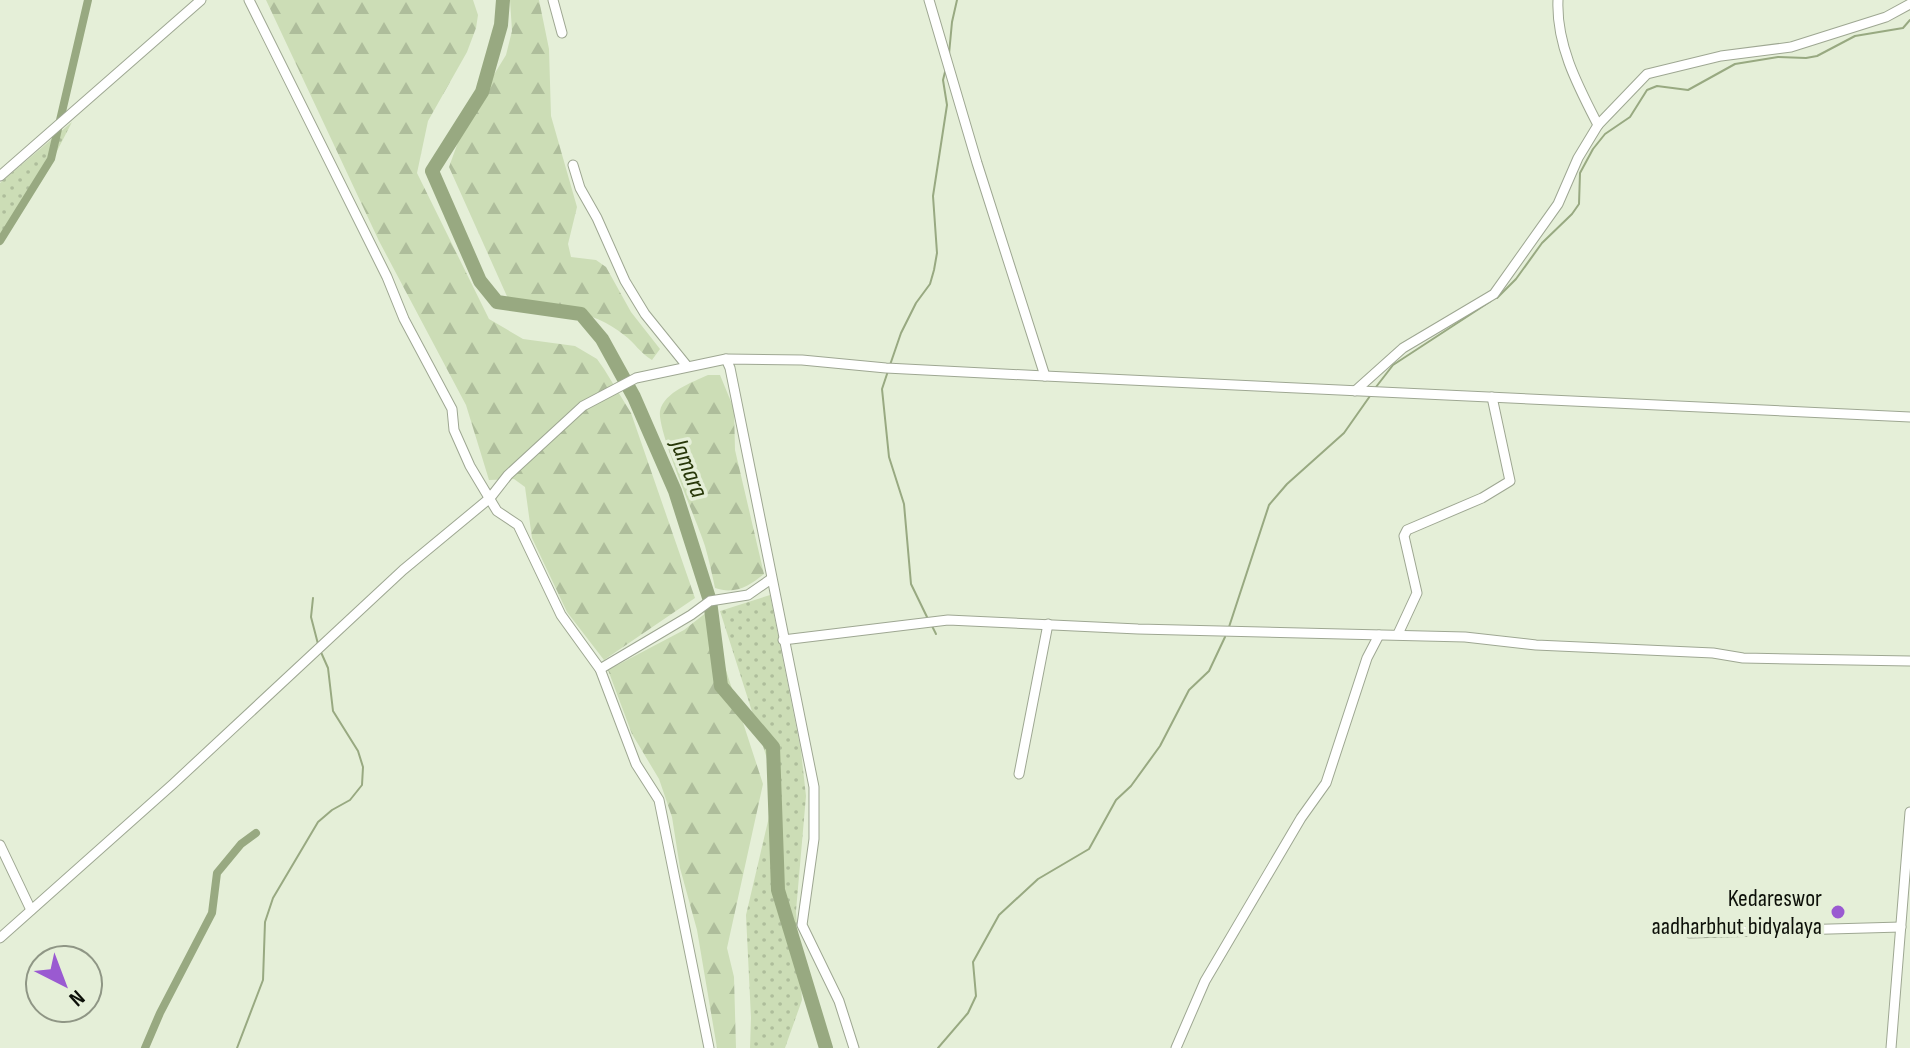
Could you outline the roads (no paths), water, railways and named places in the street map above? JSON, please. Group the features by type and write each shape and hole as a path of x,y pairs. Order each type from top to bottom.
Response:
{"street":[{"path":"0,176 201,0"},
{"path":"249,0 387,277 404,319 452,409 454,430 470,466 497,511 518,525 561,615 600,669 636,764 659,800 709,1048"},
{"path":"553,0 562,33"},
{"path":"929,0 1045,376"},
{"path":"1558,0 1558,15 1568,61 1598,125"},
{"path":"1355,391 1403,348 1494,294 1558,204 1578,158 1598,125 1647,74 1721,56 1791,47 1886,17 1910,4"},
{"path":"573,165 580,188 625,281 645,314 687,366"},
{"path":"726,359 814,787 814,839 802,925 839,1001 854,1048"},
{"path":"0,938 173,784 403,570 490,498 508,475 583,406 636,378 726,359 802,360 886,368 1910,417"},
{"path":"1398,634 1417,593 1404,536 1407,530 1482,498 1510,481 1492,397"},
{"path":"600,669 710,601 748,595 771,579"},
{"path":"783,640 948,620 1398,634 1536,645 1713,653 1743,658 1910,661"},
{"path":"1019,774 1048,624"},
{"path":"1176,1048 1205,981 1301,818 1326,783 1367,658 1379,635"},
{"path":"1891,1048 1910,812"},
{"path":"0,845 31,910"},
{"path":"1690,933 1901,927"}],"waterway":[{"path":"0,241 51,159 88,0"},
{"name":"Jamara","path":"503,0 501,25 482,92 432,171 480,281 497,302 581,314 602,339 634,397 675,491 710,601 721,686 773,747 778,890 826,1048"},
{"path":"949,54 957,0"},
{"path":"1497,298 1516,279 1542,243 1572,214 1579,204 1580,173 1593,149 1605,134 1630,117 1647,90 1657,86 1688,90 1735,64 1778,57 1817,56 1855,36 1903,28 1910,20"},
{"path":"890,365 901,333 930,284 934,270 937,253 933,196 947,105 943,80 945,72"},
{"path":"1376,387 1393,365 1491,301"},
{"path":"888,371 882,389 889,457 904,504 911,584 927,617"},
{"path":"1229,627 1269,505 1287,484 1344,433 1370,396"},
{"path":"313,598 311,617 318,644"},
{"path":"932,626 936,634"},
{"path":"938,1048 968,1013 976,996 973,962 999,915 1038,879 1089,849 1116,800 1131,786 1160,746 1189,690 1209,671 1225,637"},
{"path":"237,1048 263,980 265,922 273,898 318,822 350,800 362,785 363,767 358,751 333,711 328,668 320,650"},
{"path":"145,1048 212,913 217,873 241,844 256,833"}],"place":[{"name":"Kedareswor aadharbhut bidyalaya","path":"1838,912"}]}
